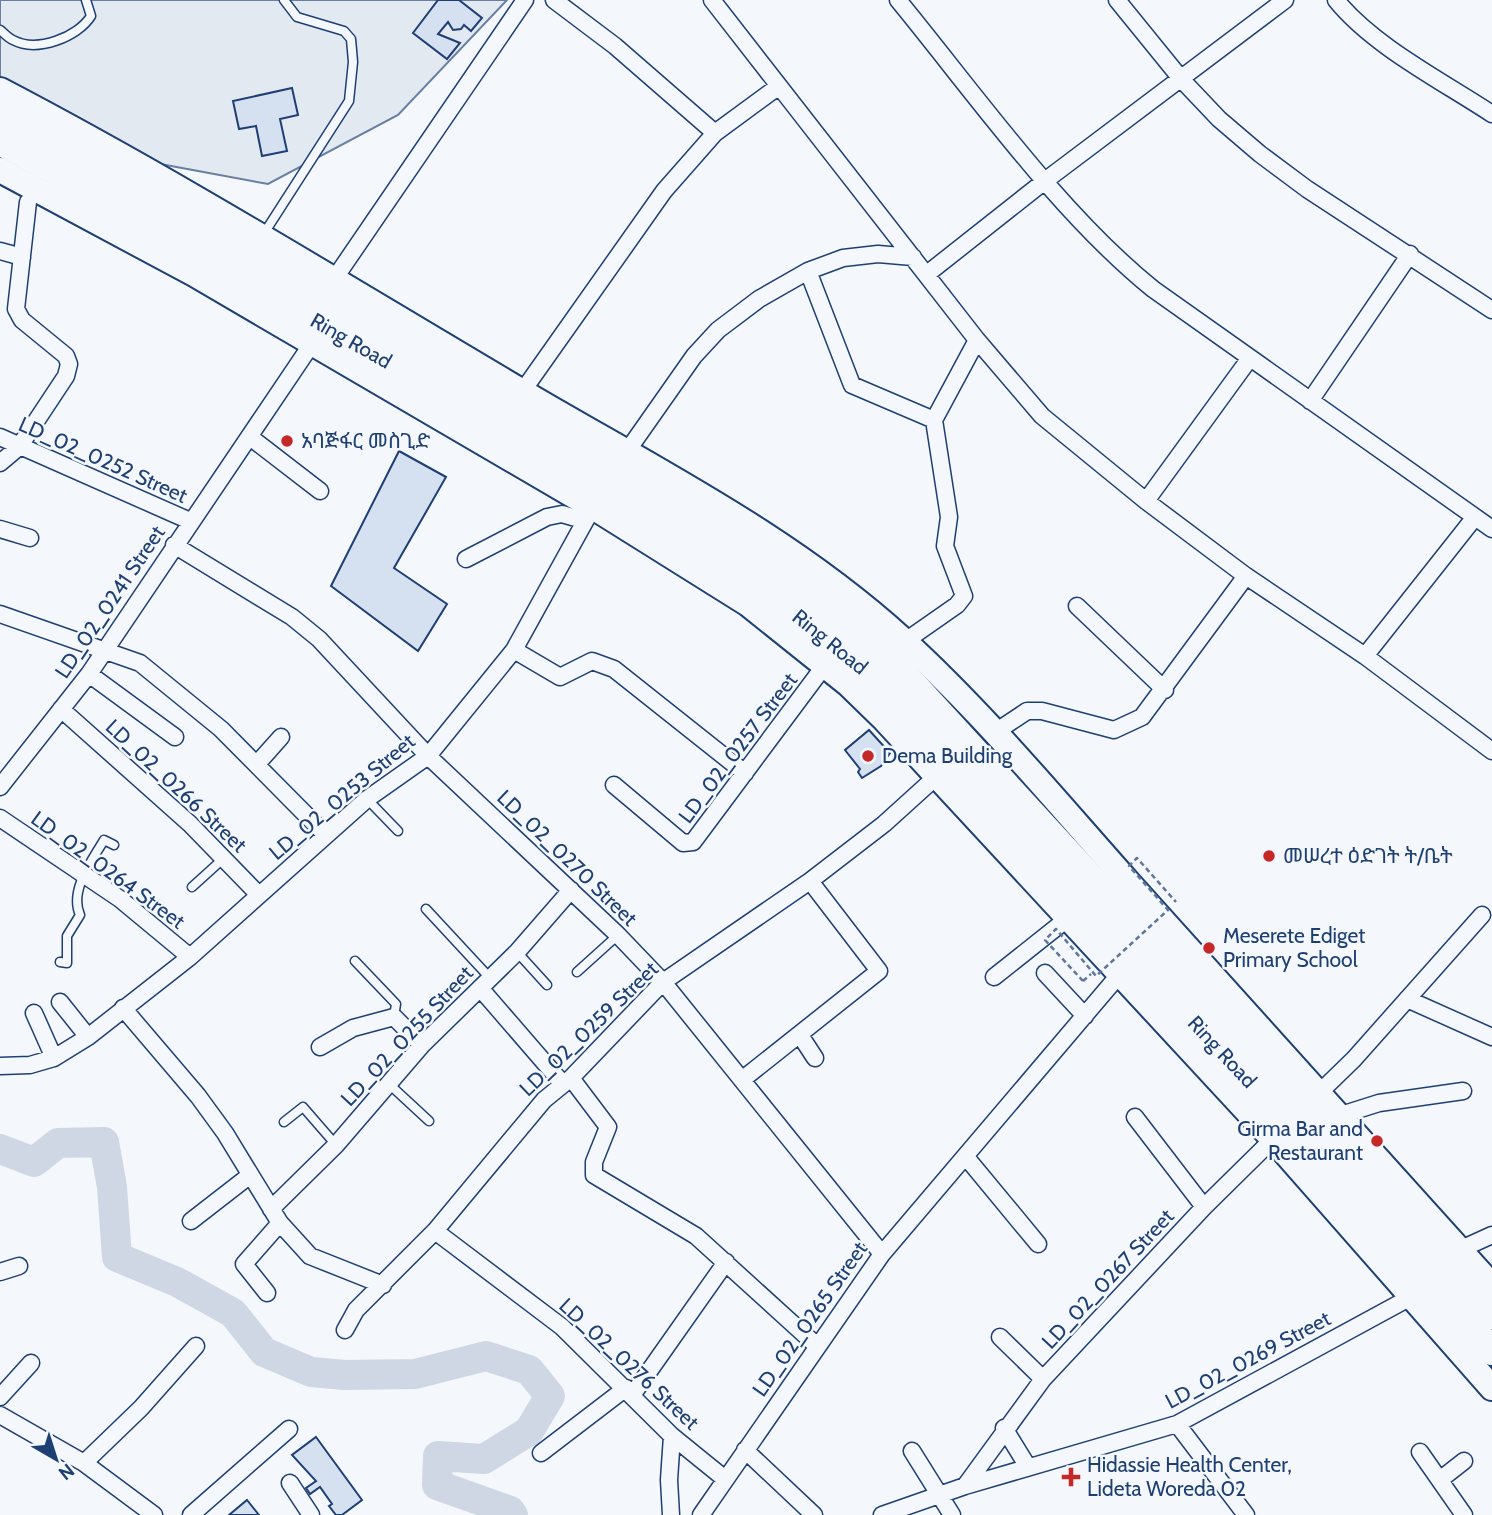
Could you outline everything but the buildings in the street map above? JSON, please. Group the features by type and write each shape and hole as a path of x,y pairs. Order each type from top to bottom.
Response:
{"highway":[{"name":"Ring Road","path":"0,114 206,227 693,514 786,575 835,612 905,676 1492,1315"},
{"name":"Ring Road","path":"0,141 122,207 604,490 709,553 829,638 888,691 1234,1065 1492,1351"}],"main road":[{"path":"0,90 98,141 263,235 522,392 628,450 769,536 904,642 994,733 1492,1286"},
{"path":"0,170 194,274 588,514 748,604 825,665 886,720 1273,1139 1492,1388"}],"street":[{"path":"335,278 525,0"},
{"path":"554,0 653,77 715,133"},
{"path":"712,0 977,340 1042,416 1146,501 1246,576 1365,656 1492,751"},
{"path":"898,0 1045,180 1115,258 1250,358 1492,529"},
{"path":"1117,0 1182,80 1260,155 1307,189 1492,310"},
{"path":"927,274 1045,180 1182,80 1285,0"},
{"path":"1336,0 1349,16 1375,36 1492,114"},
{"path":"522,392 664,191 715,133 779,86"},
{"path":"0,463 19,447 66,376 69,364 66,356 22,320 16,309 28,202"},
{"path":"0,251 22,257"},
{"path":"1310,401 1410,254"},
{"path":"628,450 694,356 718,330 760,299 808,271 843,258 859,255 913,257"},
{"path":"808,271 852,385 934,420"},
{"path":"904,642 957,605 964,596 945,546 949,517 934,420 977,340"},
{"name":"LD_02_0241 Street","path":"0,787 89,674 311,345"},
{"path":"1146,501 1250,358"},
{"name":"LD_02_0252 Street","path":"0,437 190,521"},
{"path":"250,437 320,491"},
{"path":"466,559 547,517 588,514"},
{"name":"LD_02_0253 Street","path":"0,1066 30,1065 54,1058 88,1037 190,957 367,799 428,756 513,650 588,514"},
{"path":"1365,656 1475,517"},
{"path":"0,529 30,538"},
{"name":"LD_02_0270 Street","path":"174,545 292,617 319,639 428,756 618,936 663,982 882,1254"},
{"path":"994,733 1027,711 1042,711 1114,730 1142,718 1246,576"},
{"path":"1077,606 1165,690"},
{"path":"0,614 140,663 221,729 325,834"},
{"path":"513,650 560,677 593,661 614,669 745,773"},
{"name":"LD_02_0257 Street","path":"614,785 683,843 689,844 701,834 825,665"},
{"path":"89,674 175,737"},
{"name":"LD_02_0266 Street","path":"61,709 135,773 260,895"},
{"path":"257,764 281,737"},
{"name":"LD_02_0259 Street","path":"345,1330 356,1310 435,1231 475,1179 544,1100 567,1081 663,982 810,881 884,824 937,776"},
{"name":"LD_02_0264 Street","path":"0,818 85,874 190,957"},
{"path":"743,1079 879,971 810,881"},
{"name":"LD_02_0255 Street","path":"271,1209 336,1145 422,1045 517,952 571,890"},
{"path":"1319,1093 1354,1059 1482,915"},
{"path":"994,977 1068,919"},
{"path":"1045,973 1085,1016"},
{"name":"LD_02_0265 Street","path":"701,1515 816,1345 882,1254 1119,975"},
{"path":"485,983 608,1127 594,1162 594,1175 696,1236 816,1345"},
{"path":"1407,999 1492,1037"},
{"path":"60,1002 88,1037"},
{"path":"123,1008 205,1105 280,1223 310,1256 383,1285"},
{"path":"34,1013 54,1058"},
{"path":"320,1048 354,1028 394,1017 422,1045"},
{"path":"800,1035 815,1058"},
{"path":"1340,1115 1379,1103 1463,1091"},
{"name":"LD_02_0267 Street","path":"1135,1117 1204,1207"},
{"name":"LD_02_0267 Street","path":"965,1486 1004,1428 1043,1379 1204,1207 1273,1139"},
{"path":"966,1157 1038,1244"},
{"path":"191,1221 249,1176"},
{"path":"267,1293 244,1264 280,1223"},
{"name":"LD_02_0276 Street","path":"435,1231 562,1327 630,1391 672,1436 725,1479"},
{"path":"1459,1250 1492,1235"},
{"path":"541,1453 630,1391 726,1262"},
{"path":"0,1272 19,1266"},
{"name":"LD_02_0269 Street","path":"882,1515 940,1497 965,1486 1177,1424 1411,1297"},
{"name":"LD_02_0267 Street","path":"1000,1337 1043,1379"},
{"path":"84,1463 141,1408 196,1346"},
{"path":"0,1397 31,1363"},
{"path":"0,1415 84,1463 154,1515"},
{"path":"1177,1424 1246,1515"},
{"path":"1004,1428 1028,1467"},
{"path":"191,1515 289,1429"},
{"path":"671,1515 669,1479 672,1436"},
{"path":"745,1450 814,1515"},
{"path":"912,1451 952,1515"},
{"path":"1420,1452 1464,1515"},
{"path":"1441,1479 1464,1461"},
{"path":"290,1483 312,1515"}],"lane":[{"path":"0,30 14,41 36,44 66,37 84,28 91,16 86,0"},
{"path":"263,235 349,101 354,62 351,39 344,31 297,17 284,0"},
{"path":"367,799 398,831"},
{"path":"60,962 66,963 68,936 80,915 75,901 85,874 104,840 114,845"},
{"path":"192,887 223,858"},
{"path":"426,909 485,983"},
{"path":"577,972 618,936"},
{"path":"517,952 547,985"},
{"path":"355,961 396,1004 394,1017"},
{"path":"389,1084 429,1121"},
{"path":"284,1122 303,1107 336,1145"}],"path":[{"path":"1083,981 1045,940 1056,929 1096,976 1168,909 1129,866 1137,858 1176,902"}],"shaded area":[{"path":"0,0 507,0 398,115 268,184 155,163 0,78"}],"waterway":[{"path":"0,1149 34,1162 58,1143 104,1142 112,1187 117,1257 177,1282 233,1313 264,1352 311,1372 345,1375 415,1374 486,1356 529,1370 550,1396 529,1431 484,1459 438,1456 437,1485 510,1511 513,1515"}],"place":[{"name":"አባጅፋር መስጊድ","path":"287,441"},
{"name":"Dema Building","path":"868,756"},
{"name":"መሠረተ ዕድገት ት/ቤት","path":"1269,856"},
{"name":"Meserete Ediget Primary School","path":"1209,948"},
{"name":"Girma Bar and Restaurant","path":"1377,1141"},
{"name":"Hidassie Health Center, Lideta Woreda 02","path":"1071,1477"}]}
